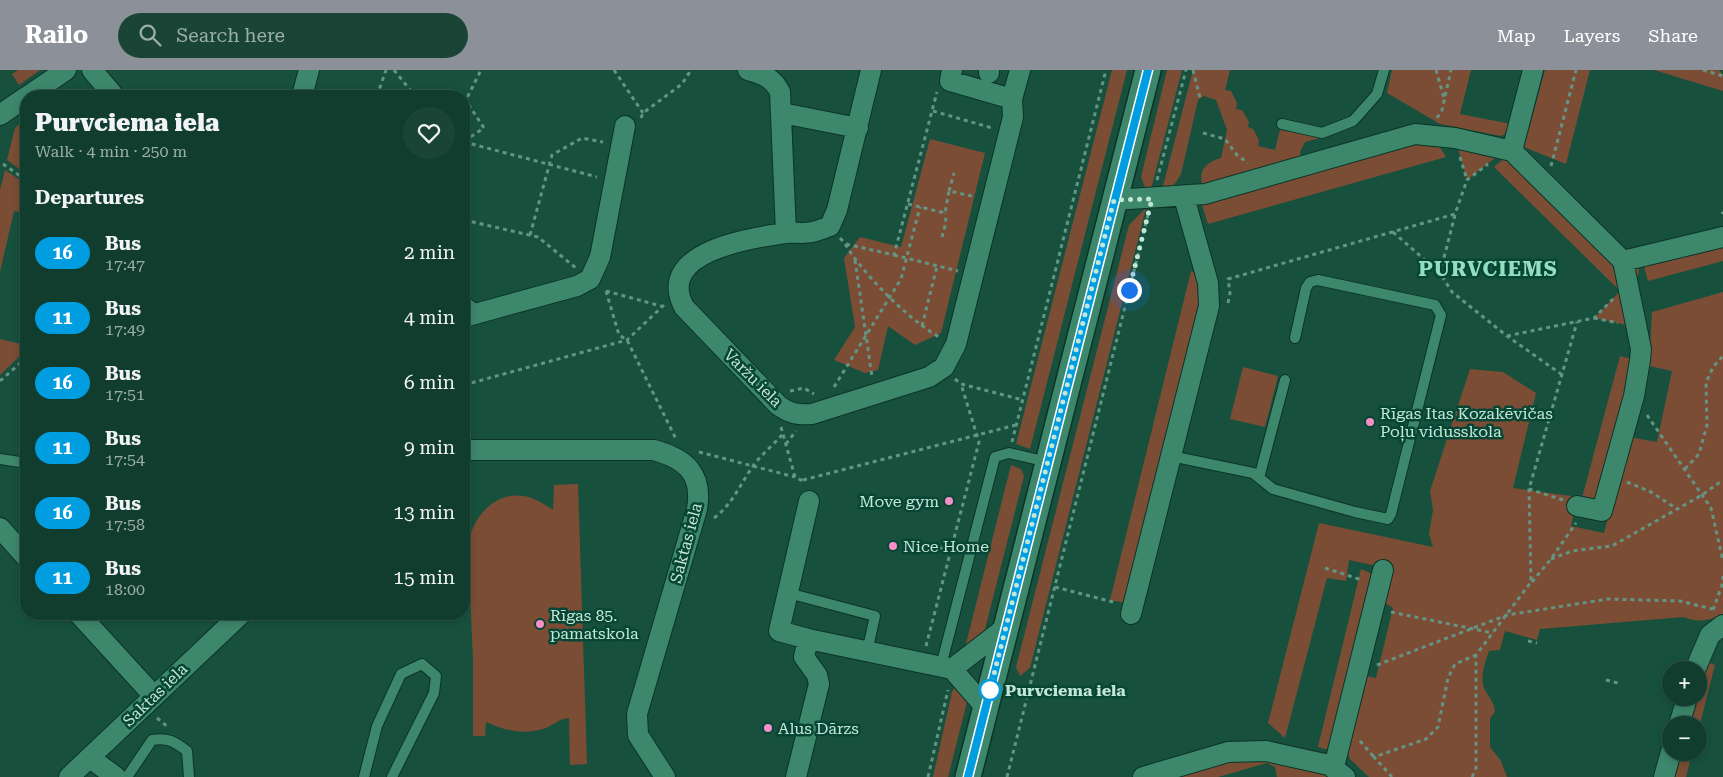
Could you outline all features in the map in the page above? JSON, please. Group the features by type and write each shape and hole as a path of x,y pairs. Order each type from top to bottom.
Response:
{"street":[{"path":"37,90 66,70"},
{"path":"92,70 109,90"},
{"path":"304,90 309,70"},
{"path":"748,70 762,74 775,84 780,92 786,233"},
{"path":"670,302 690,263 705,253 786,233 812,232 830,226 837,210 871,70"},
{"path":"952,70 950,81 1012,99"},
{"path":"944,367 956,344 1013,117 1012,99 1020,70"},
{"path":"968,777 1148,70"},
{"path":"1503,155 1534,70"},
{"path":"0,115 20,102"},
{"path":"782,113 858,128"},
{"path":"1114,200 1184,197 1205,194 1415,134 1455,138 1503,155 1546,186 1622,261 1641,349 1634,396 1602,511 1582,507"},
{"path":"472,315 577,286 590,279 600,257 623,136"},
{"path":"1132,610 1209,306 1208,283 1184,197"},
{"path":"1622,261 1723,237"},
{"name":"Varžu iela","path":"670,302 684,307 778,405 787,412 796,415 812,414 928,377 944,367"},
{"name":"Saktas iela","path":"470,450 654,450 675,456 689,467 697,482 699,497 697,509 637,714 638,735 665,777"},
{"path":"809,501 779,631 867,652 947,668 986,708"},
{"path":"0,528 20,550"},
{"path":"1143,777 1228,752 1266,752 1340,772 1358,672 1383,570"},
{"path":"84,620 153,695"},
{"name":"Saktas iela","path":"69,777 153,695 234,620"},
{"path":"1699,661 1718,621"},
{"path":"947,668 1006,628"},
{"path":"796,777 819,684 817,675 804,657 808,639"},
{"path":"90,758 116,777"},
{"path":"1664,777 1668,761"}],"lane":[{"path":"1282,124 1322,134 1353,121 1377,94 1384,70"},
{"path":"1171,456 1253,473 1273,489 1355,512 1388,519 1391,514 1441,315 1435,305 1318,280 1310,282 1306,288 1295,338"},
{"path":"1259,478 1284,380"},
{"path":"947,668 995,457 1009,453 1048,462"},
{"path":"0,459 20,462"},
{"path":"788,593 875,616 867,652"},
{"path":"364,777 377,726 401,674 422,664 436,676 434,693 392,777"},
{"path":"127,777 152,740 162,738 175,741 187,752 189,777"}],"path":[{"path":"379,90 386,70"},
{"path":"394,70 410,90"},
{"path":"470,90 481,70"},
{"path":"614,70 643,113"},
{"path":"530,235 552,155 582,138 623,136 642,118 643,113 682,84 691,70"},
{"path":"1009,453 1106,70"},
{"path":"1007,777 1186,70"},
{"path":"1193,70 1200,98"},
{"path":"1436,70 1444,101"},
{"path":"1415,134 1430,127 1442,110 1451,70"},
{"path":"1546,186 1576,70"},
{"path":"1703,70 1720,73"},
{"path":"894,255 938,86"},
{"path":"470,107 484,128 470,138"},
{"path":"1203,134 1226,138 1237,155 1245,160 1263,178"},
{"path":"470,144 614,182"},
{"path":"1440,273 1466,180 1503,155"},
{"path":"3,164 20,176"},
{"path":"942,237 946,222 944,212 954,173"},
{"path":"949,191 980,198"},
{"path":"908,204 944,212"},
{"path":"829,388 837,386 889,296 901,279 920,207"},
{"path":"1226,312 1230,293 1228,279 1455,214"},
{"path":"470,221 538,237 606,291 670,302"},
{"path":"830,226 846,244 855,259 889,296 922,326 956,344"},
{"path":"1393,232 1440,273 1452,292 1507,336 1561,374"},
{"path":"846,244 973,276"},
{"path":"855,259 875,393"},
{"path":"922,326 937,266"},
{"path":"1594,318 1627,284"},
{"path":"606,291 619,335 627,340 677,440"},
{"path":"470,383 627,340 670,302"},
{"path":"1507,336 1594,318 1636,327"},
{"path":"1531,582 1529,490 1577,322"},
{"path":"1685,470 1699,454 1707,425 1706,383 1713,367 1723,356"},
{"path":"0,381 20,363"},
{"path":"921,662 979,442 961,384 944,367"},
{"path":"961,384 1023,400"},
{"path":"814,392 821,390"},
{"path":"1634,396 1711,508 1723,561"},
{"path":"778,405 778,415 795,477"},
{"path":"690,450 803,480 1017,425"},
{"path":"721,513 747,478 753,466 783,434"},
{"path":"1612,476 1651,492 1677,509"},
{"path":"803,480 809,501"},
{"path":"1551,559 1572,551 1612,546 1702,495 1723,480"},
{"path":"1392,777 1374,757 1426,739 1438,727 1448,678 1455,664 1476,655 1531,582 1551,559 1582,507 1529,490"},
{"path":"940,548 951,550"},
{"path":"1325,568 1360,578 1366,584 1365,590 1376,601 1470,629 1493,633"},
{"path":"1358,672 1507,615 1608,599 1680,601 1718,621 1723,576"},
{"path":"1055,587 1132,610"},
{"path":"1528,640 1537,643"},
{"path":"1472,777 1476,768 1476,655"},
{"path":"928,777 947,668"},
{"path":"1606,680 1618,683"}],"shaded area":[{"path":"18,70 40,70 19,85 12,74"},
{"path":"1112,70 1127,70 1030,449 1016,444"},
{"path":"1167,70 1182,70 1151,189 1145,187 1141,177"},
{"path":"1193,70 1230,70 1225,90 1231,91 1237,103 1236,109 1242,110 1249,122 1248,127 1253,129 1259,140 1258,146 1275,150 1280,130 1323,137 1305,142 1300,152 1301,159 1203,186 1201,180 1202,171 1208,164 1221,158 1227,130 1216,100 1204,96 1198,100 1181,174 1174,185 1162,190"},
{"path":"1392,70 1471,70 1460,114 1511,124 1510,131 1501,136 1440,124 1387,93"},
{"path":"1545,70 1590,70 1566,164 1524,147"},
{"path":"1654,70 1719,70 1723,75 1723,91"},
{"path":"20,123 20,170 7,160 15,128"},
{"path":"930,139 985,153 941,333 915,345 888,326 878,370 865,373 834,360 855,327 844,258 860,237 901,247"},
{"path":"1427,140 1435,140 1446,157 1208,224 1202,205"},
{"path":"1458,149 1484,153 1495,158 1467,180"},
{"path":"1505,158 1635,261 1639,269 1638,276 1627,284 1636,327 1594,318 1625,286 1619,290 1494,167"},
{"path":"5,170 20,180 20,212 14,211 0,272 0,190"},
{"path":"1146,208 1030,668 1020,676 1016,667 1129,225"},
{"path":"1723,239 1723,261 1648,281 1642,259"},
{"path":"1191,271 1195,273 1202,298 1126,603 1110,600"},
{"path":"1723,292 1723,614 1703,620 1683,617 1540,629 1537,640 1505,631 1500,650 1489,651 1483,670 1483,685 1493,703 1495,712 1490,718 1490,747 1501,761 1507,777 1369,777 1350,759 1345,745 1366,676 1376,678 1393,608 1383,602 1391,569 1349,560 1346,581 1327,578 1285,738 1268,723 1319,523 1433,547 1429,534 1433,510 1430,491 1470,369 1503,372 1536,393 1513,488 1578,497 1571,526 1604,533 1629,437 1657,442 1672,371 1649,366 1652,312"},
{"path":"0,339 20,344 20,356 0,375"},
{"path":"1620,356 1635,360 1602,500 1582,498"},
{"path":"1243,367 1278,376 1265,427 1230,419"},
{"path":"1011,465 1021,469 1024,476 984,633 965,648"},
{"name":"Rīgas 85. pamatskola","path":"578,484 587,764 570,765 569,718 560,720 540,730 524,732 508,730 486,722 485,736 473,736 470,536 479,517 486,509 503,498 524,496 543,503 553,510 554,485"},
{"path":"1361,569 1379,577 1336,752 1318,747"},
{"path":"1707,662 1715,665 1707,696"},
{"path":"956,685 962,689 967,702 948,777 933,777 952,692"},
{"path":"1688,706 1705,706 1702,716 1685,716"},
{"path":"1256,753 1342,777 1277,777 1275,767 1267,763 1218,777 1158,777"},
{"path":"1673,761 1690,761 1686,777 1668,777"}],"bus line":[{"name":"16","path":"968,777 1148,70"}],"place":[{"name":"Rīgas Itas Kozakēvičas Poļu vidusskola","path":"1370,422"},
{"name":"Move gym","path":"949,501"},
{"name":"Nice Home","path":"893,546"},
{"name":"Rīgas 85. pamatskola","path":"540,624"},
{"name":"Purvciema iela","path":"990,690"},
{"name":"Alus Dārzs","path":"768,728"}],"district":[{"name":"PURVCIEMS","path":"1488,269"}],"route":[{"path":"990,690 1114,200 1152,199 1129,290"}]}
